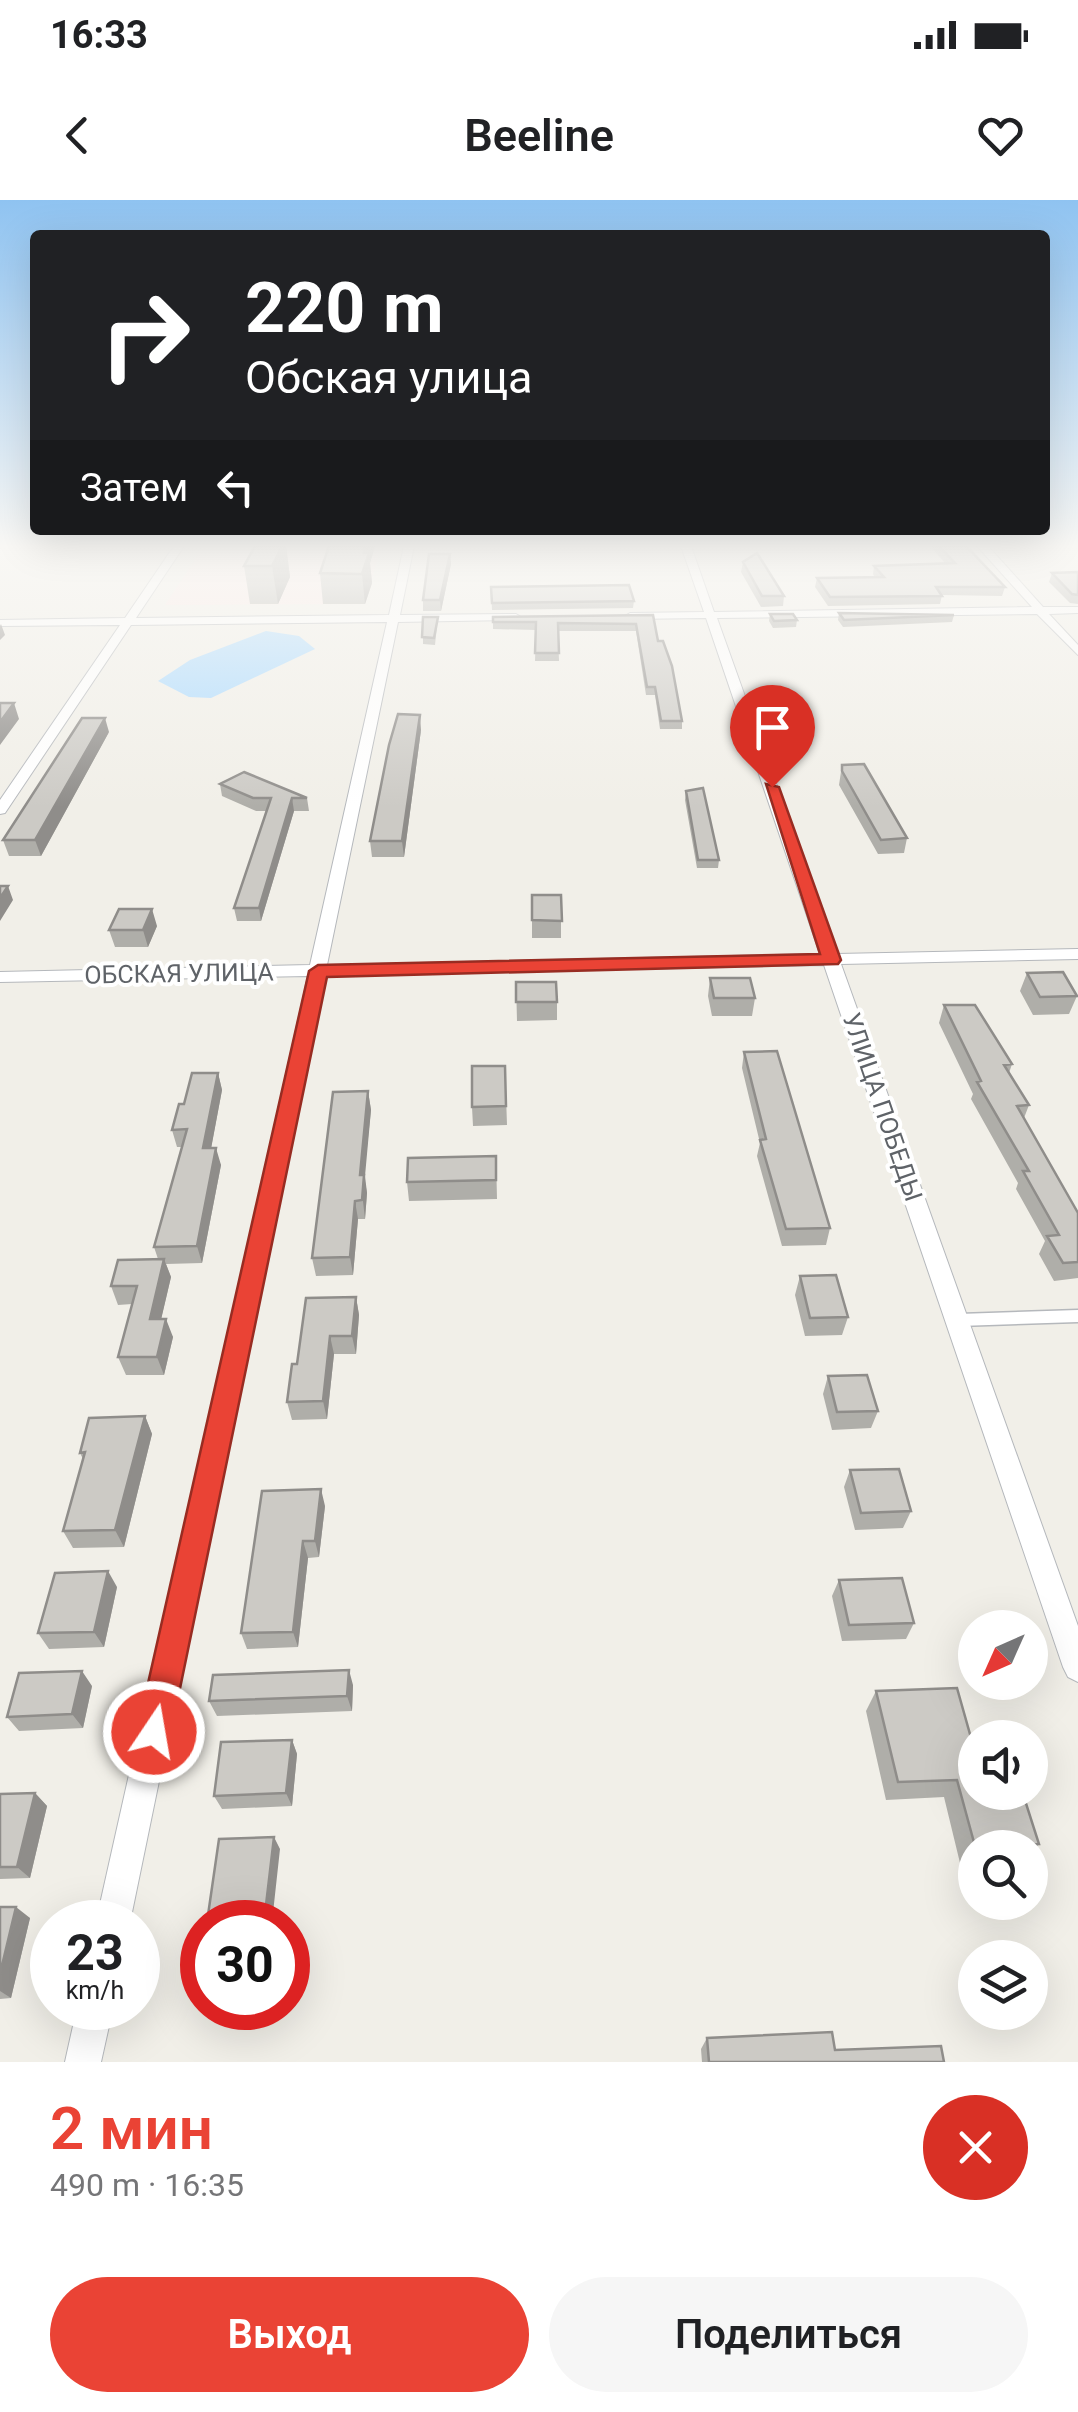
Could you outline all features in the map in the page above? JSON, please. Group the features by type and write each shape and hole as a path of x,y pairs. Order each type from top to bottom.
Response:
{"street":[{"path":"0,810 120,633"},
{"path":"118,1900 393,633"},
{"name":"УЛИЦА ПОБЕДЫ","path":"718,633 1078,1667"},
{"path":"1060,633 1078,652"},
{"name":"ОБСКАЯ УЛИЦА","path":"0,976 1078,954"},
{"path":"83,2062 90,2030"}],"lane":[{"path":"957,1320 1078,1316"}],"water":[{"path":"261,633 299,636 315,649 211,698 189,697 158,681 190,660"}],"building":[{"path":"536,633 558,633 559,653 535,653"},
{"path":"638,633 656,633 658,641 663,641 682,721 661,721 655,687 647,687"},
{"path":"0,703 14,703 0,722"},
{"path":"398,714 420,715 402,841 370,841 389,745"},
{"path":"82,718 105,718 35,840 3,840"},
{"path":"864,764 907,838 881,840 842,771 842,765"},
{"path":"244,772 307,798 292,798 259,908 234,908 271,798 253,798 220,784"},
{"path":"703,788 719,860 698,860 686,791"},
{"path":"532,895 561,895 562,921 532,920"},
{"path":"119,909 152,909 143,930 109,930"},
{"path":"1063,972 1077,996 1040,997 1027,973"},
{"path":"710,978 750,978 755,998 714,998"},
{"path":"516,982 556,982 557,1002 516,1002"},
{"path":"944,1005 975,1005 1012,1064 1004,1065 1029,1105 1017,1106 1078,1213 1078,1262 1063,1263 1047,1236 1059,1235 1023,1171 1029,1171 977,1082 981,1081"},
{"path":"777,1051 830,1228 786,1229 760,1140 766,1139 744,1052"},
{"path":"472,1066 505,1066 506,1106 472,1107"},
{"path":"192,1073 218,1073 203,1148 216,1148 197,1246 154,1247 187,1129 172,1130"},
{"path":"368,1091 360,1175 364,1175 362,1200 355,1201 350,1257 312,1258 333,1092"},
{"path":"496,1156 496,1180 407,1182 408,1158"},
{"path":"164,1259 150,1319 166,1319 157,1357 118,1357 137,1286 111,1286 118,1260"},
{"path":"836,1275 848,1317 810,1318 800,1276"},
{"path":"356,1297 352,1336 330,1336 323,1401 287,1402 292,1364 297,1364 306,1298"},
{"path":"867,1375 878,1411 837,1412 828,1376"},
{"path":"145,1416 115,1530 63,1531 85,1452 80,1453 89,1418"},
{"path":"899,1469 911,1511 861,1513 850,1470"},
{"path":"321,1489 315,1541 303,1541 293,1632 241,1633 262,1491"},
{"path":"108,1571 94,1632 38,1633 55,1573"},
{"path":"902,1578 914,1623 849,1625 839,1580"},
{"path":"349,1670 347,1696 209,1701 213,1675"},
{"path":"82,1671 72,1714 7,1717 19,1673"},
{"path":"957,1688 966,1720 958,1720 958,1784 957,1780 898,1782 876,1691"},
{"path":"292,1740 286,1793 214,1796 221,1742"},
{"path":"35,1793 17,1867 0,1867 0,1794"},
{"path":"965,1810 1028,1810 1035,1830 971,1830"},
{"path":"274,1837 267,1900 210,1900 219,1839"},
{"path":"0,1907 16,1907 0,1974"},
{"path":"832,2032 835,2050 941,2046 944,2062 709,2062 707,2038"}],"route":[{"path":"154,1732 318,971 832,960 772,787"}]}
